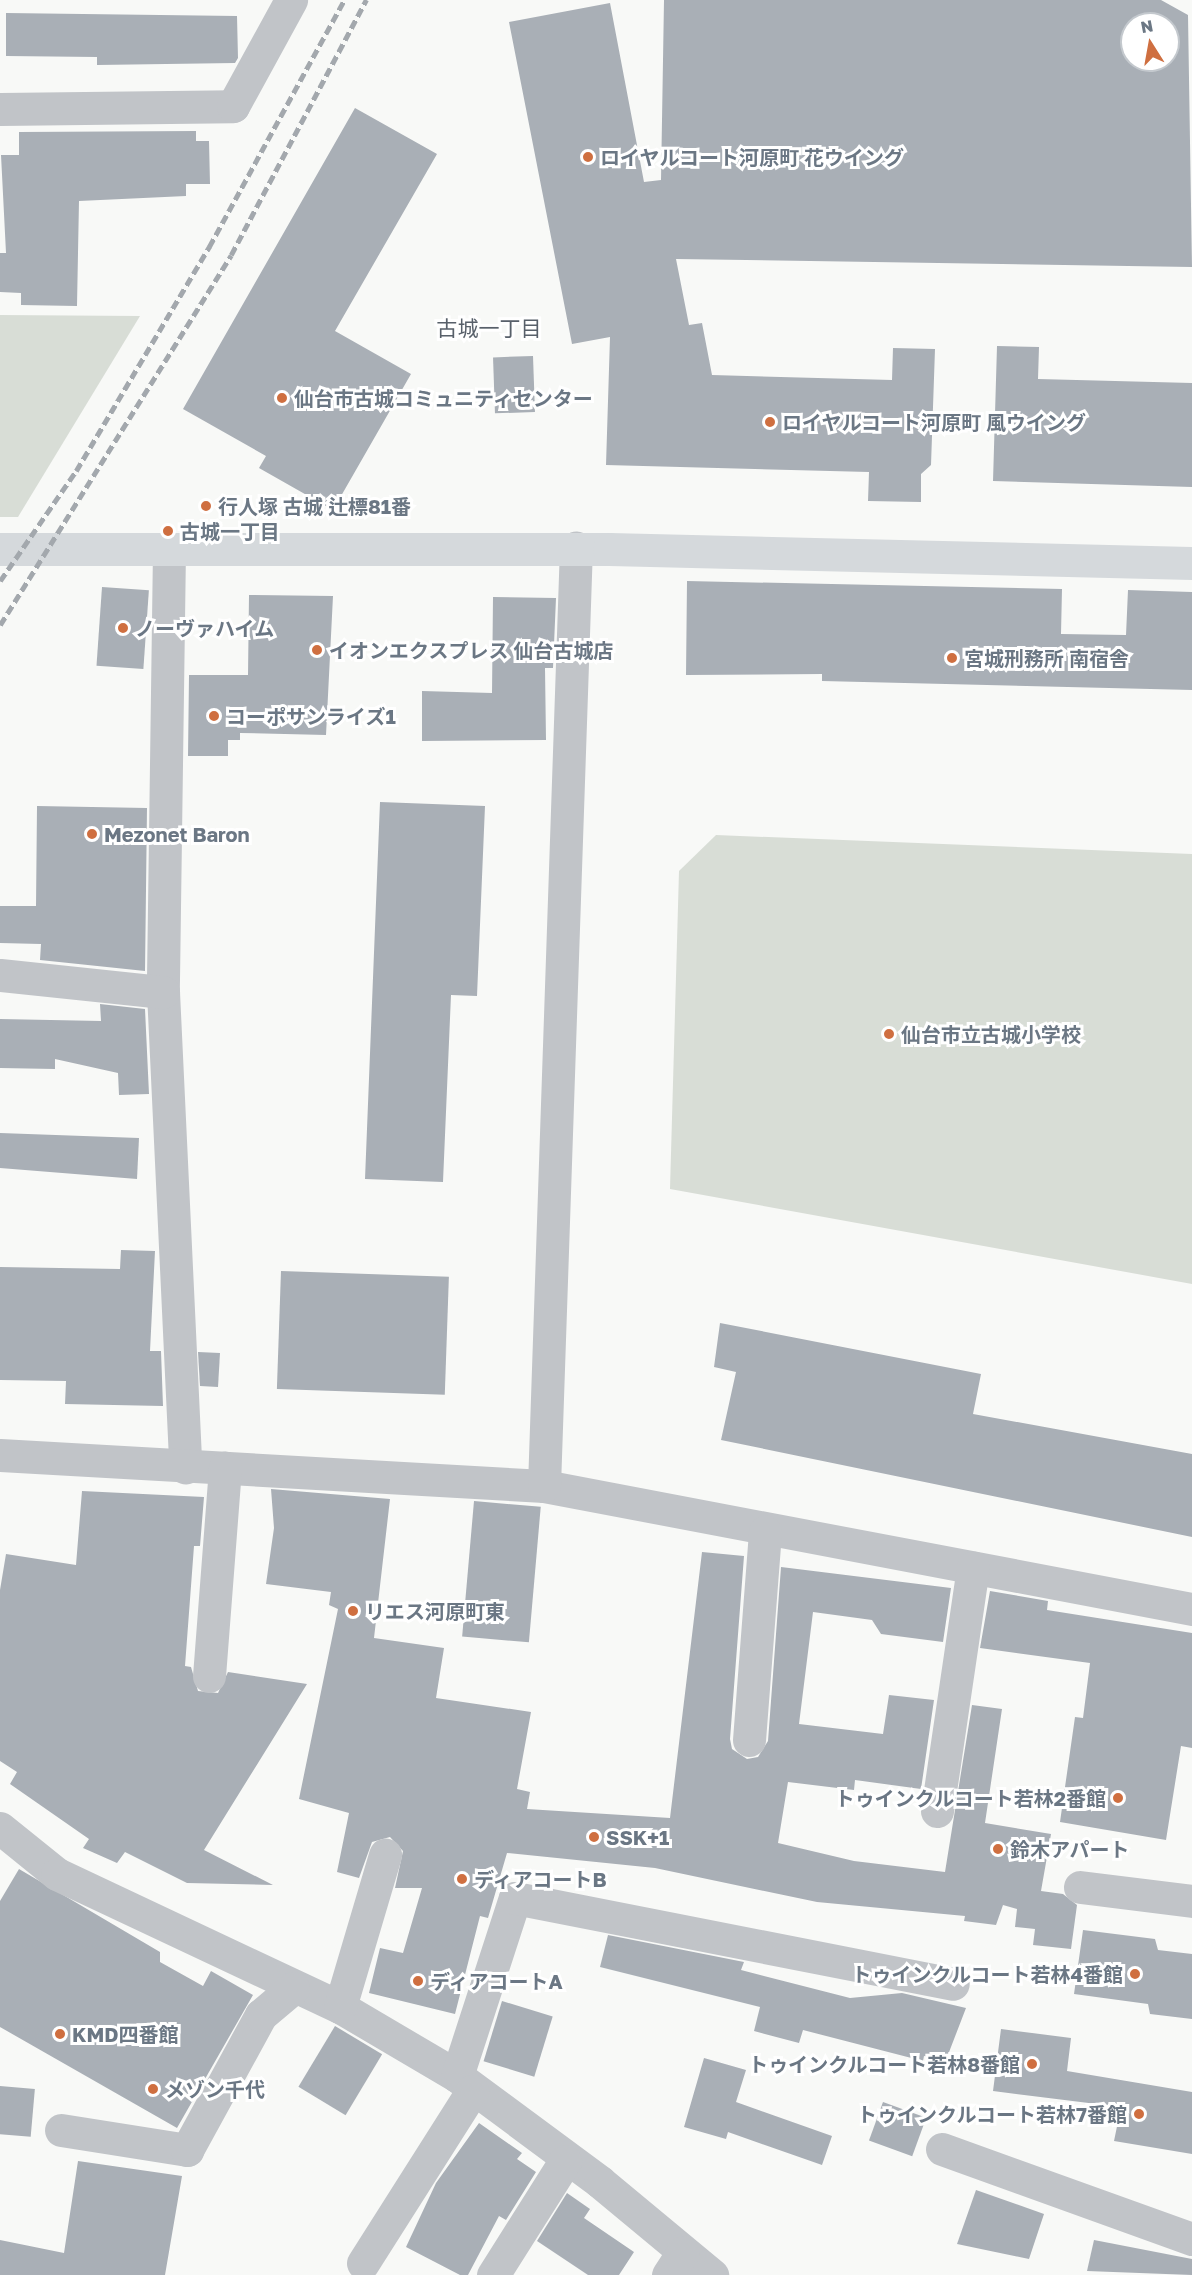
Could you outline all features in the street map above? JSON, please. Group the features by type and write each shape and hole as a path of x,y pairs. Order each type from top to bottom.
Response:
{"street":[{"path":"0,109 233,106 291,0"},
{"path":"544,1486 576,548"},
{"path":"0,549 576,548 1192,563"},
{"path":"169,549 164,992 185,1467"},
{"path":"0,975 164,992"},
{"path":"0,1455 544,1486 765,1532 973,1568 1192,1610"},
{"path":"209,1676 225,1468"},
{"path":"749,1740 765,1532"},
{"path":"938,1811 973,1568"},
{"path":"6,1844 57,1874 293,1988 340,2007 465,2083 566,2161 600,2182 676,2263 712,2275"},
{"path":"340,2007 385,1855"},
{"path":"1080,1887 1192,1901"},
{"path":"363,2263 465,2083 515,1898 953,1984"},
{"path":"61,2130 187,2150 261,2014 293,1988"},
{"path":"942,2149 1192,2239"},
{"path":"493,2275 566,2161"}],"shaded area":[{"path":"0,315 140,316 18,517 0,517"},
{"path":"716,835 1192,854 1192,1284 670,1189 679,871"}],"building":[{"path":"664,0 1161,0 1188,15 1192,267 676,259 689,325 702,323 712,375 892,380 893,348 935,349 931,465 921,474 921,502 868,501 869,472 606,465 610,337 572,344 509,22 610,3 644,182 661,180"},
{"path":"6,13 237,16 238,58 235,63 97,65 97,57 6,56"},
{"path":"355,108 437,154 335,331 411,374 333,510 259,468 266,456 183,409"},
{"path":"196,131 196,141 209,141 210,184 186,184 186,196 79,201 77,306 21,305 21,293 0,292 0,253 6,253 1,155 19,155 19,132"},
{"path":"997,346 1039,347 1038,379 1192,383 1192,487 993,481"},
{"path":"533,356 535,412 495,413 493,357"},
{"path":"687,581 1062,589 1061,634 1126,635 1128,590 1192,592 1192,690 822,681 822,674 686,675"},
{"name":"ノーヴァハイム","path":"102,587 149,590 143,669 96,666"},
{"path":"249,595 333,596 326,735 240,733 240,740 228,740 228,756 188,756 189,675 248,675"},
{"path":"493,597 556,598 553,668 545,668 546,740 422,741 422,691 492,693"},
{"path":"380,802 485,806 477,996 451,995 443,1182 365,1179"},
{"path":"37,806 147,808 145,971 40,960 41,944 0,943 0,906 36,906"},
{"path":"100,1004 145,1009 149,1094 119,1095 118,1073 55,1059 55,1069 0,1068 0,1019 101,1021"},
{"path":"0,1133 139,1138 137,1179 0,1168"},
{"path":"121,1250 155,1251 150,1351 161,1351 163,1406 65,1404 66,1381 0,1380 0,1267 120,1269"},
{"path":"281,1271 449,1277 445,1395 277,1389"},
{"path":"720,1323 981,1374 973,1414 1192,1454 1192,1537 721,1440 736,1372 714,1367"},
{"path":"198,1352 220,1353 218,1387 200,1386"},
{"path":"271,1489 390,1499 374,1638 444,1648 436,1698 531,1712 517,1789 530,1792 527,1809 670,1818 702,1552 744,1556 730,1739 732,1749 747,1759 758,1757 768,1741 781,1567 951,1588 943,1642 881,1634 872,1620 813,1612 799,1724 883,1734 889,1695 934,1700 921,1789 855,1780 854,1790 788,1782 778,1843 854,1861 945,1872 972,1705 1002,1709 985,1823 1051,1834 1041,1891 1063,1894 1077,1905 1071,1949 1033,1945 1035,1929 1015,1927 1017,1909 1003,1905 996,1925 964,1921 965,1916 817,1902 655,1868 507,1853 488,1918 480,1916 455,2014 369,1993 380,1948 403,1953 422,1888 395,1888 403,1851 390,1837 372,1842 359,1878 337,1872 349,1813 299,1799 338,1609 329,1605 331,1592 266,1584 274,1528"},
{"path":"82,1491 204,1497 200,1546 194,1546 185,1666 191,1667 198,1691 218,1693 228,1672 307,1684 204,1850 273,1885 187,1883 125,1852 117,1863 83,1848 89,1839 10,1784 17,1772 0,1761 0,1590 6,1554 76,1565"},
{"path":"474,1501 541,1507 529,1642 462,1636"},
{"path":"990,1591 1048,1601 1047,1610 1192,1633 1192,1748 1181,1746 1166,1840 1060,1822 1075,1717 1083,1718 1090,1663 980,1648"},
{"path":"19,1869 160,1952 160,1962 203,1986 211,1971 253,1995 177,2128 0,2027 0,1901"},
{"name":"トゥインクルコート若林4番館","path":"1083,1930 1155,1939 1158,1950 1192,1954 1192,2019 1150,2014 1148,2004 1074,1994"},
{"path":"608,1935 744,1962 741,1970 850,1998 902,1993 966,2008 946,2060 924,2056 923,2061 803,2030 799,2043 754,2031 760,2007 600,1967"},
{"path":"502,2001 553,2016 534,2077 484,2061"},
{"path":"335,2026 382,2054 346,2115 298,2087"},
{"path":"1001,2029 1071,2038 1067,2071 1192,2092 1192,2154 1114,2141 1121,2107 993,2091"},
{"path":"704,2058 746,2070 736,2102 832,2136 822,2165 728,2132 726,2139 684,2127"},
{"path":"0,2086 35,2089 31,2137 0,2134"},
{"path":"883,2102 926,2118 912,2156 869,2141"},
{"path":"479,2123 522,2153 517,2159 536,2172 506,2220 499,2216 468,2275 460,2275 406,2247 436,2183"},
{"path":"78,2161 182,2176 165,2275 0,2275 0,2240 64,2253"},
{"path":"976,2190 1044,2214 1029,2259 957,2244"},
{"path":"567,2193 590,2209 584,2218 634,2252 619,2275 588,2275 537,2241"},
{"path":"1094,2240 1192,2259 1192,2275 1087,2271"}],"railway":[{"path":"0,581 76,471 209,247 344,0"},
{"path":"0,625 231,255 366,0"}],"place":[{"name":"ロイヤルコート河原町 花ウイング","path":"588,157"},
{"name":"仙台市古城コミュニティセンター","path":"282,398"},
{"name":"ロイヤルコート河原町 風ウイング","path":"770,422"},
{"name":"行人塚 古城 辻標81番","path":"206,506"},
{"name":"古城一丁目","path":"168,531"},
{"name":"ノーヴァハイム","path":"123,628"},
{"name":"イオンエクスプレス 仙台古城店","path":"317,650"},
{"name":"宮城刑務所 南宿舎","path":"952,658"},
{"name":"コーポサンライズ1","path":"214,716"},
{"name":"Mezonet Baron","path":"92,834"},
{"name":"仙台市立古城小学校","path":"889,1034"},
{"name":"リエス河原町東","path":"353,1611"},
{"name":"トゥインクルコート若林2番館","path":"1118,1798"},
{"name":"SSK+1","path":"594,1837"},
{"name":"鈴木アパート","path":"998,1849"},
{"name":"ディアコートB","path":"462,1879"},
{"name":"トゥインクルコート若林4番館","path":"1135,1974"},
{"name":"ディアコートA","path":"418,1981"},
{"name":"KMD四番館","path":"60,2034"},
{"name":"トゥインクルコート若林8番館","path":"1032,2064"},
{"name":"メゾン千代","path":"153,2089"},
{"name":"トゥインクルコート若林7番館","path":"1139,2114"}],"district":[{"name":"古城一丁目","path":"489,328"}]}
